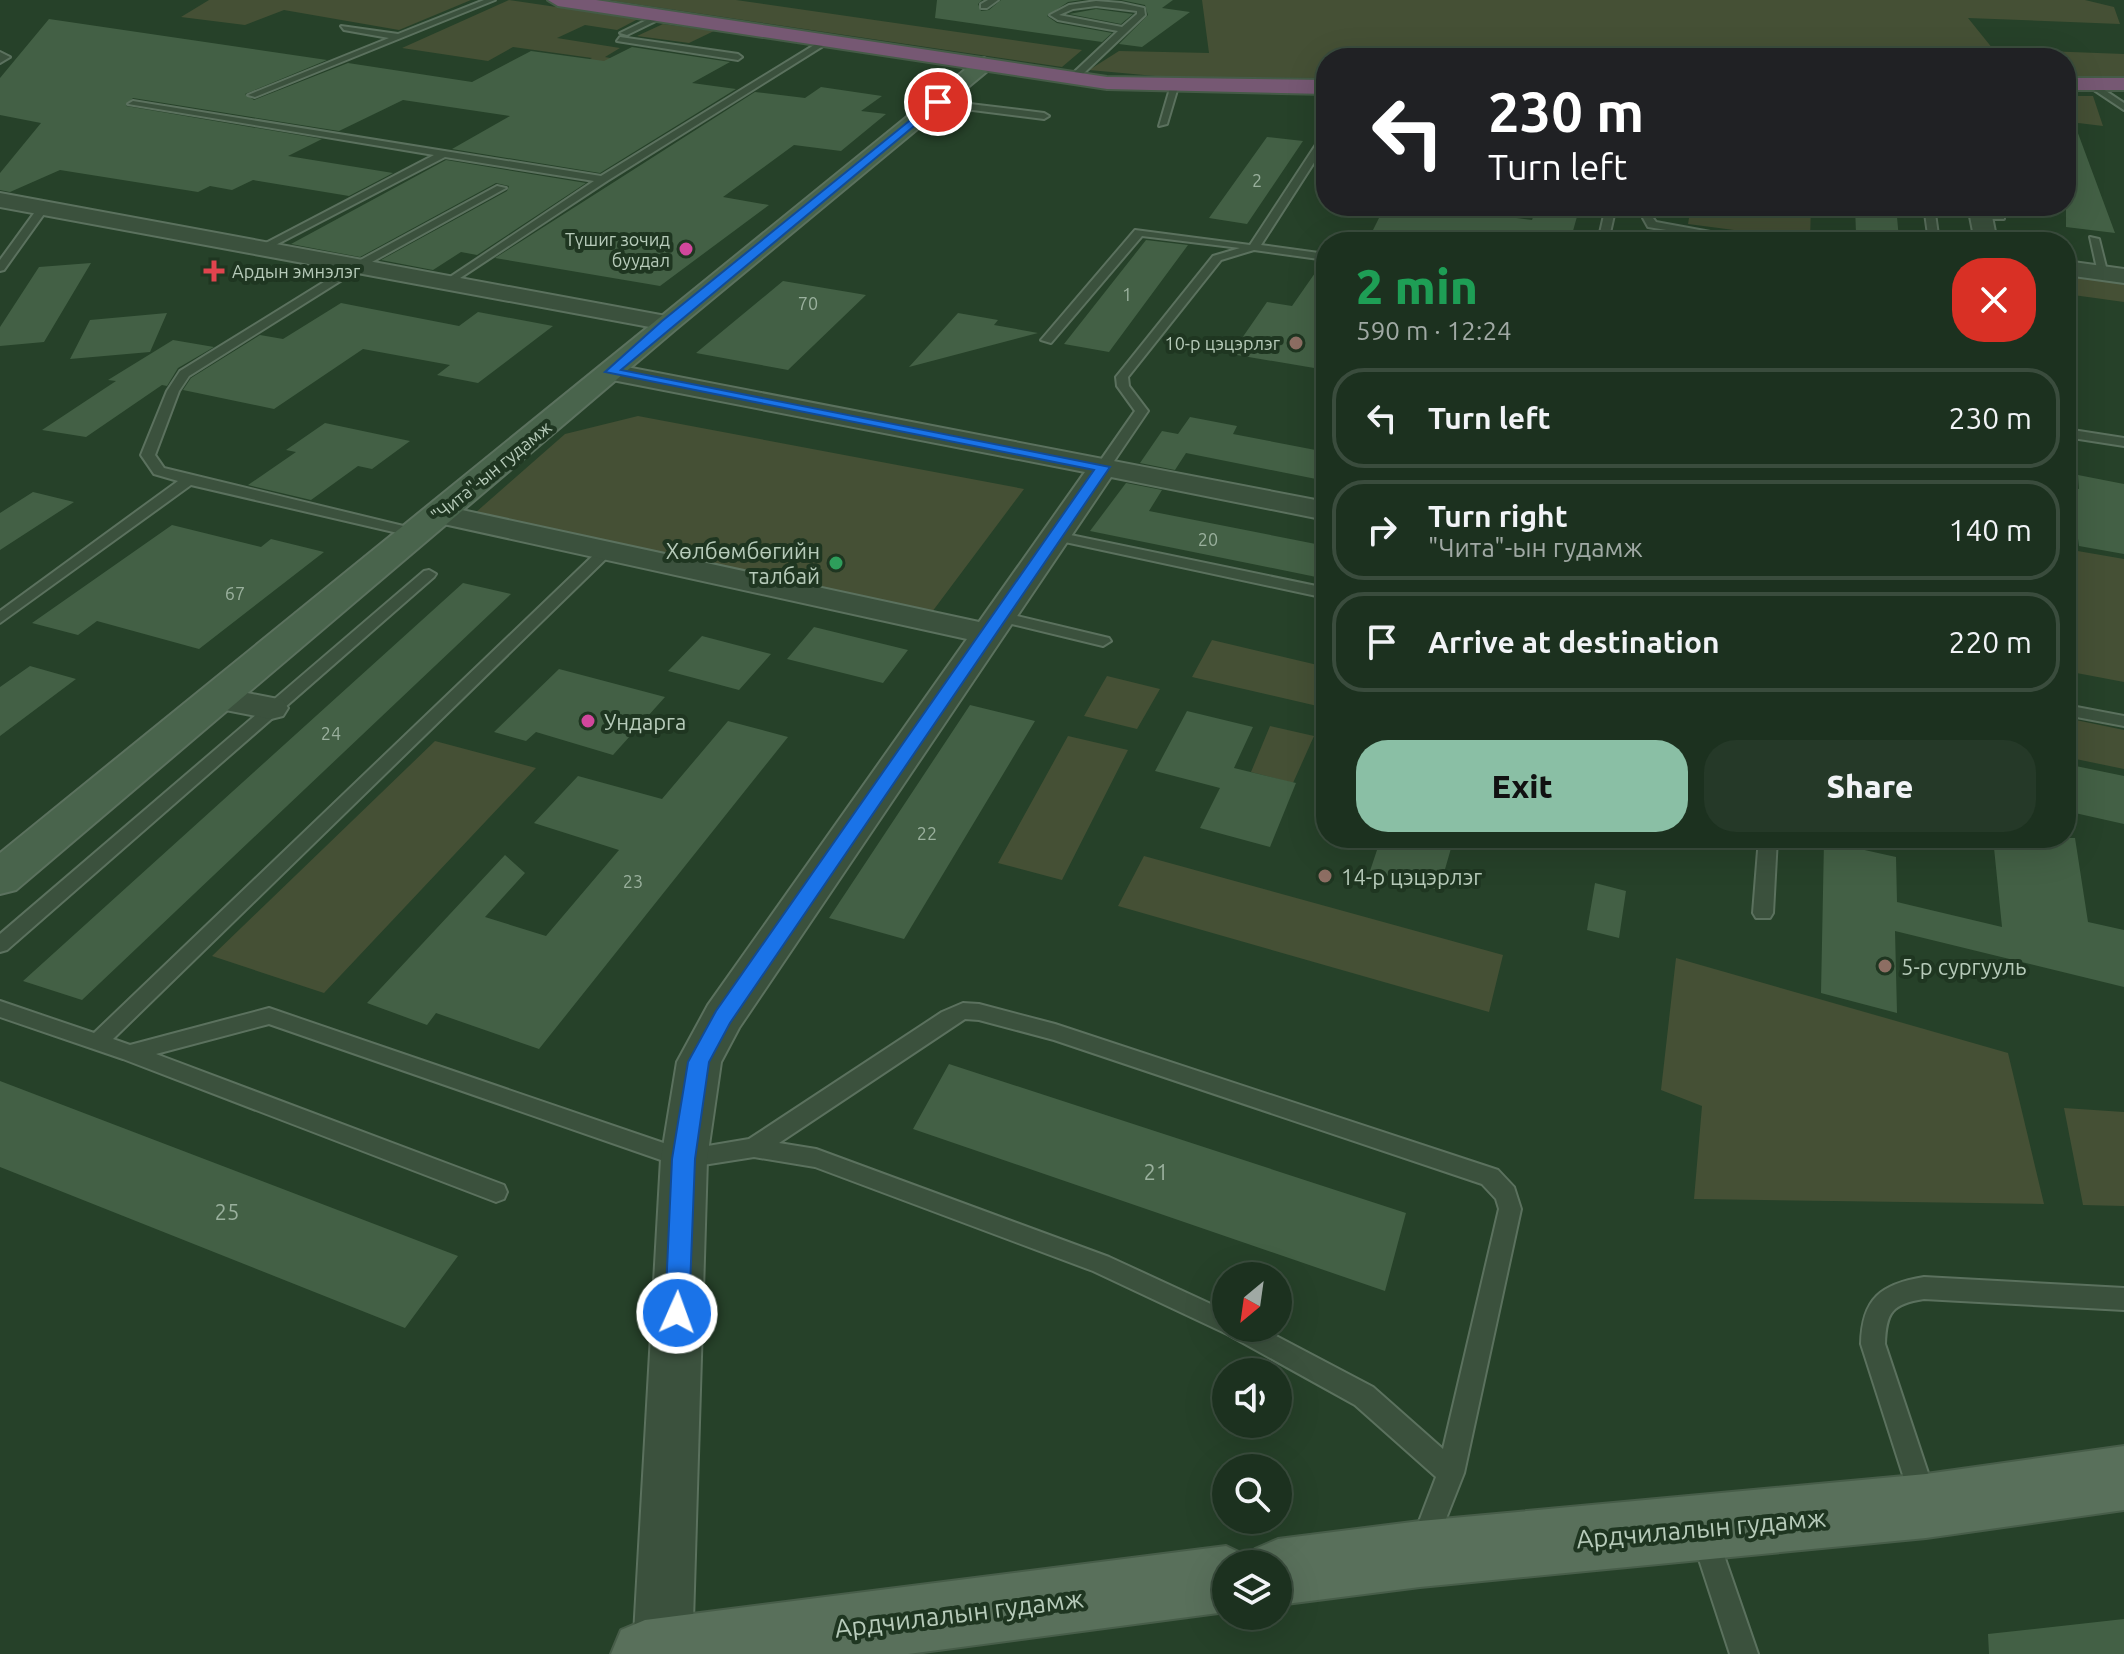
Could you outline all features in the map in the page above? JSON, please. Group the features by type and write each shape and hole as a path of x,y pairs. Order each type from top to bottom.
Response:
{"highway":[{"path":"558,0 1073,78 1174,87 1316,87"},
{"path":"2076,84 2124,84"}],"main road":[{"name":"\"Чита\"-ын гудамж","path":"0,878 611,372 931,102 984,64"},
{"name":"Ардчилалын гудамж","path":"1292,1570 1420,1554 1926,1506 2124,1478"},
{"name":"Ардчилалын гудамж","path":"657,1653 1212,1581"}],"street":[{"path":"0,200 666,323"},
{"path":"2076,269 2114,275"},
{"path":"611,372 1316,509"},
{"path":"657,1653 684,1159 699,1062 723,1017 1103,467"},
{"path":"427,524 607,550 991,629"},
{"path":"217,698 271,708"}],"lane":[{"path":"252,95 491,0"},
{"path":"1073,78 1101,56 1122,29 1141,15 1141,10 1081,1 1059,9 1054,15 1058,18 1122,29"},
{"path":"662,16 622,36 738,57"},
{"path":"344,28 402,37"},
{"path":"448,283 603,179 827,41"},
{"path":"2091,84 2124,107"},
{"path":"1162,124 1174,87"},
{"path":"931,102 1044,116"},
{"path":"133,104 603,179"},
{"path":"1103,467 1142,411 1123,386 1122,377 1217,258 1254,247 1316,152"},
{"path":"264,248 441,155"},
{"path":"427,524 189,480 159,471 148,455 173,391 184,374 357,266 501,188"},
{"path":"0,268 44,207"},
{"path":"1648,216 1652,225 1696,232"},
{"path":"1047,340 1135,233 1316,256"},
{"path":"2094,239 2114,275"},
{"path":"2076,435 2124,442"},
{"path":"0,618 189,480"},
{"path":"1056,536 1316,591"},
{"path":"97,1042 607,550"},
{"path":"0,945 429,574"},
{"path":"991,629 1103,641"},
{"path":"2076,712 2124,721"},
{"path":"1763,913 1767,848"},
{"path":"0,1009 130,1053 496,1192"},
{"path":"754,1148 963,1011 979,1012 1055,1032 1490,1177 1506,1194 1510,1209 1451,1473 1420,1554"},
{"path":"130,1053 269,1016 684,1159 754,1148 816,1158 1101,1264 1212,1316"},
{"path":"1926,1506 1873,1344 1873,1321 1883,1303 1901,1291 1924,1288 2124,1299"},
{"path":"1263,1342 1364,1396 1451,1473"},
{"path":"1702,1528 1744,1654"}],"green space":[{"path":"209,0 471,0 399,30 284,10 245,25 181,17"},
{"path":"509,0 638,19 617,30 585,25 557,38 620,48 605,57 649,66 569,71 592,58 513,47 488,61 402,48"},
{"path":"608,0 736,0 1082,50 1062,67"},
{"path":"1202,0 2085,0 2114,7 2120,24 1968,18 1992,48 1316,48 1316,78 1166,77 1089,70 1119,51 1209,53"},
{"path":"663,24 714,31 689,43 637,36"},
{"path":"2076,52 2124,54 2124,77 2076,77"},
{"path":"2076,96 2093,96 2103,126 2076,123"},
{"path":"1689,216 1811,216 1810,232 1749,232 1688,224"},
{"path":"2076,274 2124,281 2124,302 2076,295"},
{"name":"Хөлбөмбөгийн талбай","path":"638,416 1024,489 932,612 475,513 565,434"},
{"path":"2076,551 2124,559 2124,682 2076,673"},
{"path":"1212,640 1316,665 1316,706 1192,677"},
{"path":"1107,676 1160,689 1137,729 1084,716"},
{"path":"2076,720 2124,730 2124,769 2076,759"},
{"path":"1270,726 1314,736 1293,783 1251,772"},
{"path":"1068,736 1128,750 1062,880 998,863"},
{"path":"435,741 536,768 324,993 212,956"},
{"path":"1144,856 1503,955 1489,1012 1118,906"},
{"path":"1676,958 2008,1053 2044,1204 1694,1199 1702,1106 1661,1090"},
{"path":"2064,1108 2124,1112 2124,1206 2083,1205"}],"building":[{"path":"937,0 982,0 978,4 981,11 989,10 1001,0 1082,0 1068,2 1047,16 1057,23 1112,33 1102,42 935,18"},
{"path":"1121,0 1173,0 1162,8 1190,12 1142,47 1119,44 1148,15 1145,5"},
{"path":"1096,9 1133,14 1121,24 1069,14"},
{"path":"49,19 327,60 245,94 254,100 348,63 472,82 531,51 604,61 632,47 730,62 692,83 736,89 600,173 452,149 510,116 403,100 339,131 133,98 126,106 322,139 288,156 393,173 349,196 253,180 232,190 210,186 198,192 60,170 10,192 0,190 0,173 41,123 0,115 0,78"},
{"path":"821,87 882,96 861,111 886,114 841,151 794,145 723,197 769,205 660,286 495,258 755,92 805,98"},
{"path":"2076,128 2115,233 2066,227 2066,216 2076,216"},
{"path":"1267,137 1303,141 1247,224 1209,218"},
{"path":"446,160 586,183 477,255 461,252 433,270 381,260 507,191 509,186 496,183 360,257 291,244"},
{"path":"1380,216 1502,216 1532,220 1533,216 1577,216 1573,232 1372,232"},
{"path":"1855,216 1897,216 1898,232 1856,232"},
{"path":"1146,240 1188,245 1109,352 1064,344"},
{"path":"91,263 44,342 0,346 0,327 39,267"},
{"path":"1316,272 1316,368 1231,354 1267,302 1292,306"},
{"path":"783,281 866,295 788,370 696,353"},
{"path":"341,303 459,326 478,312 553,326 478,383 437,375 450,365 363,349 274,409 183,390 191,378 260,335 283,339"},
{"path":"167,313 150,352 70,359 90,320"},
{"path":"958,313 998,320 994,325 1038,333 909,367"},
{"path":"173,340 214,347 178,368 167,386 162,385 86,437 42,430 116,381 108,380"},
{"path":"1190,417 1237,426 1233,434 1316,450 1316,479 1186,453 1175,470 1140,463 1162,431 1178,434"},
{"path":"325,423 410,441 372,469 358,466 311,500 248,485 296,452 286,450"},
{"path":"2078,475 2124,484 2124,554 2079,546 2076,488 2079,489"},
{"path":"1126,483 1162,490 1149,511 1316,544 1316,577 1090,531"},
{"path":"33,492 74,502 0,550 0,513"},
{"path":"172,525 261,547 271,539 324,552 199,649 97,621 78,635 32,623"},
{"path":"463,583 511,594 82,1000 23,981"},
{"path":"814,627 908,650 883,683 787,659"},
{"path":"702,636 771,654 739,690 668,671"},
{"path":"30,666 76,679 0,736 0,687"},
{"path":"559,669 665,697 613,755 536,732 526,741 494,732"},
{"path":"970,705 1035,721 904,939 829,918"},
{"path":"1187,711 1253,727 1234,768 1296,783 1270,847 1200,828 1220,788 1155,771"},
{"path":"728,721 788,737 539,1049 436,1013 427,1025 367,1003 505,855 525,873 485,917 546,936 619,850 534,823 578,776 662,799"},
{"path":"2076,766 2124,776 2124,824 2076,813"},
{"path":"2076,844 2088,922 2124,930 2124,987 1895,931 1897,1013 1821,993 1824,848 1856,848 1896,857 1897,902 2002,927 1994,848 2076,848"},
{"path":"1378,848 1451,848 1439,890 1370,871"},
{"path":"1595,883 1626,891 1619,938 1587,930"},
{"path":"949,1064 1406,1213 1385,1291 913,1129"},
{"path":"0,1081 458,1256 405,1328 0,1167"},
{"path":"2124,1619 2124,1654 1989,1654 1988,1634"}],"place":[{"name":"Түшиг зочид буудал","path":"686,249"},
{"name":"Ардын эмнэлэг","path":"214,271"},
{"name":"10-р цэцэрлэг","path":"1296,343"},
{"name":"Хөлбөмбөгийн талбай","path":"836,563"},
{"name":"Ундарга","path":"588,721"},
{"name":"14-р цэцэрлэг","path":"1325,876"},
{"name":"5-р сургууль","path":"1885,966"}],"route":[{"path":"677,1313 684,1159 699,1062 723,1017 1103,467 611,372 666,323 938,102"}]}
